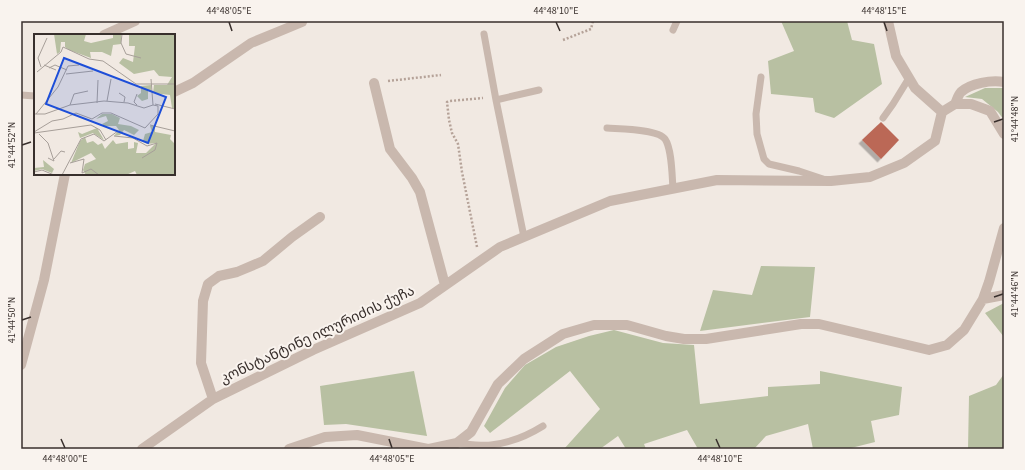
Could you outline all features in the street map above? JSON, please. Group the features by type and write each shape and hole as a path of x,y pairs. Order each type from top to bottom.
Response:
{"street":[{"path":"106,34 135,21"},
{"path":"888,21 896,56 915,88 942,112 955,104 971,104 990,111 1004,134"},
{"path":"175,92 193,83 251,43 302,22"},
{"path":"955,104 960,93 968,87 995,81 1004,82"},
{"path":"374,82 390,149 412,178 420,192 446,285"},
{"name":"კონსტანტინე ილურიძის ქუჩა","path":"142,449 213,398 313,350 420,303 500,247 610,201 717,180 831,181 870,177 904,163 935,141 942,112"},
{"path":"21,365 44,280 65,175"},
{"path":"213,398 201,363 204,301 208,284 219,276 244,269 263,261 292,236 320,217"},
{"path":"289,449 325,437 357,435 428,449 457,443 470,432 498,384 524,359 563,334 594,325 627,325 666,336 684,339 706,339 801,324 819,324 929,350 947,345 964,330 982,299 989,282 1004,228"},
{"path":"982,299 1004,295"}],"lane":[{"path":"673,30 677,21"},
{"path":"484,34 495,98 524,237"},
{"path":"761,77 756,114 757,134 764,159 769,164 799,170 831,181"},
{"path":"883,118 909,78"},
{"path":"495,98 540,90"},
{"path":"21,95 34,96"},
{"path":"607,128 650,132 661,135 665,138 670,155 674,189"},
{"path":"457,443 489,445 502,443 534,432 543,426"}],"path":[{"path":"563,40 591,29 593,21"},
{"path":"374,82 441,74"},
{"path":"479,262 458,144 451,127 447,102 495,98"}],"green space":[{"path":"781,21 847,21 852,40 874,44 882,84 834,118 815,112 813,98 771,94 768,61 794,51"},
{"path":"985,88 1004,88 1004,120 998,112 982,99 965,97"},
{"path":"761,266 815,267 810,317 700,331 713,290 752,295"},
{"path":"1004,303 1004,337 985,313"},
{"path":"614,330 663,343 694,345 700,404 768,396 768,387 820,384 820,371 902,387 899,415 871,421 875,442 847,449 813,449 808,424 766,436 754,449 698,449 687,430 644,444 646,449 626,449 618,436 600,449 564,449 600,409 570,371 490,433 484,426 505,388 525,365 556,347 589,336"},
{"path":"414,371 427,436 346,424 324,425 320,386"},
{"path":"1004,374 1004,449 968,449 969,396 996,385"}],"building":[{"path":"881,122 899,140 881,159 862,140"}]}
